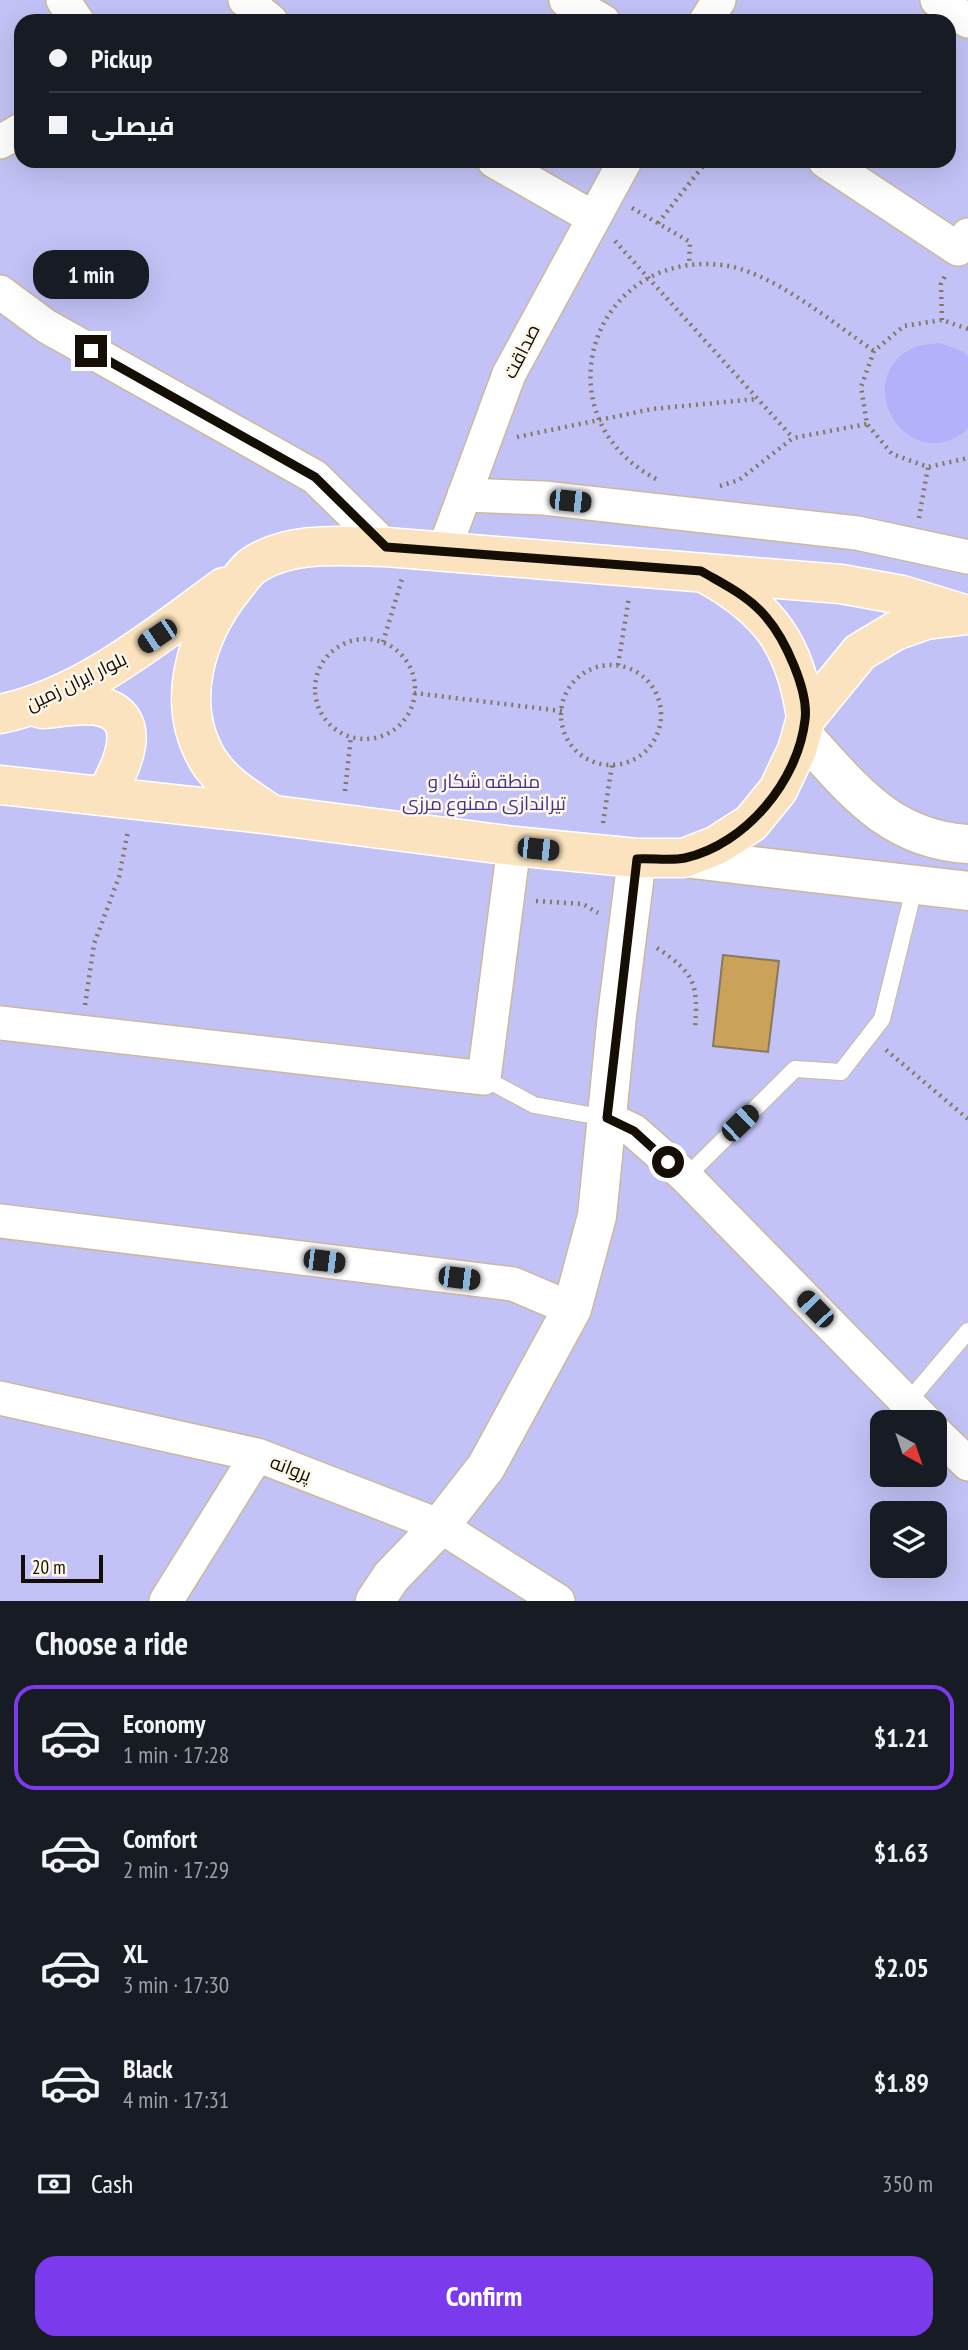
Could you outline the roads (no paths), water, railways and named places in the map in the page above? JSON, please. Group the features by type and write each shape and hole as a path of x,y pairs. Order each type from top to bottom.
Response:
{"main road":[{"name":"بلوار ایران زمین","path":"7,713 109,668 251,567 287,551 334,546 391,559 443,553 841,584 902,595 967,616"},
{"path":"251,567 219,607 200,641 193,669 192,703 198,736 208,761 233,789 272,815"},
{"path":"701,571 735,590 767,617 800,678 804,726"},
{"path":"0,785 342,823 514,846 637,859 684,858 717,845 751,823 778,790 804,726 860,652 895,631 916,624 967,616"},
{"path":"7,713 102,706 116,714 125,729 127,746 121,769 119,797"}],"street":[{"path":"245,0 262,14"},
{"path":"566,0 591,14"},
{"path":"937,0 968,21"},
{"path":"511,168 599,205"},
{"name":"صداقت","path":"443,553 509,374 621,168"},
{"path":"837,168 963,242"},
{"path":"0,292 46,326 315,477 391,559"},
{"path":"464,495 544,498 858,533 968,557"},
{"path":"804,726 853,789 888,821 924,835 968,844"},
{"path":"0,1023 484,1078 514,846"},
{"path":"684,858 968,891"},
{"path":"375,1601 391,1577 440,1526 486,1467 572,1309 597,1216 637,859"},
{"path":"607,1118 634,1131 686,1177 914,1410"},
{"path":"0,1221 513,1284 572,1309"},
{"name":"پروانه","path":"0,1398 257,1455 440,1526 558,1601"},
{"path":"947,1444 968,1464"},
{"path":"166,1601 257,1455"}],"lane":[{"path":"686,1177 795,1069 841,1072 882,1019 915,885"},
{"path":"484,1078 534,1105 607,1118"},
{"path":"919,1410 968,1331"}],"park label":[{"name":"منطقه شکار و تیراندازی ممنوع مرزی","path":"484,792"}]}
